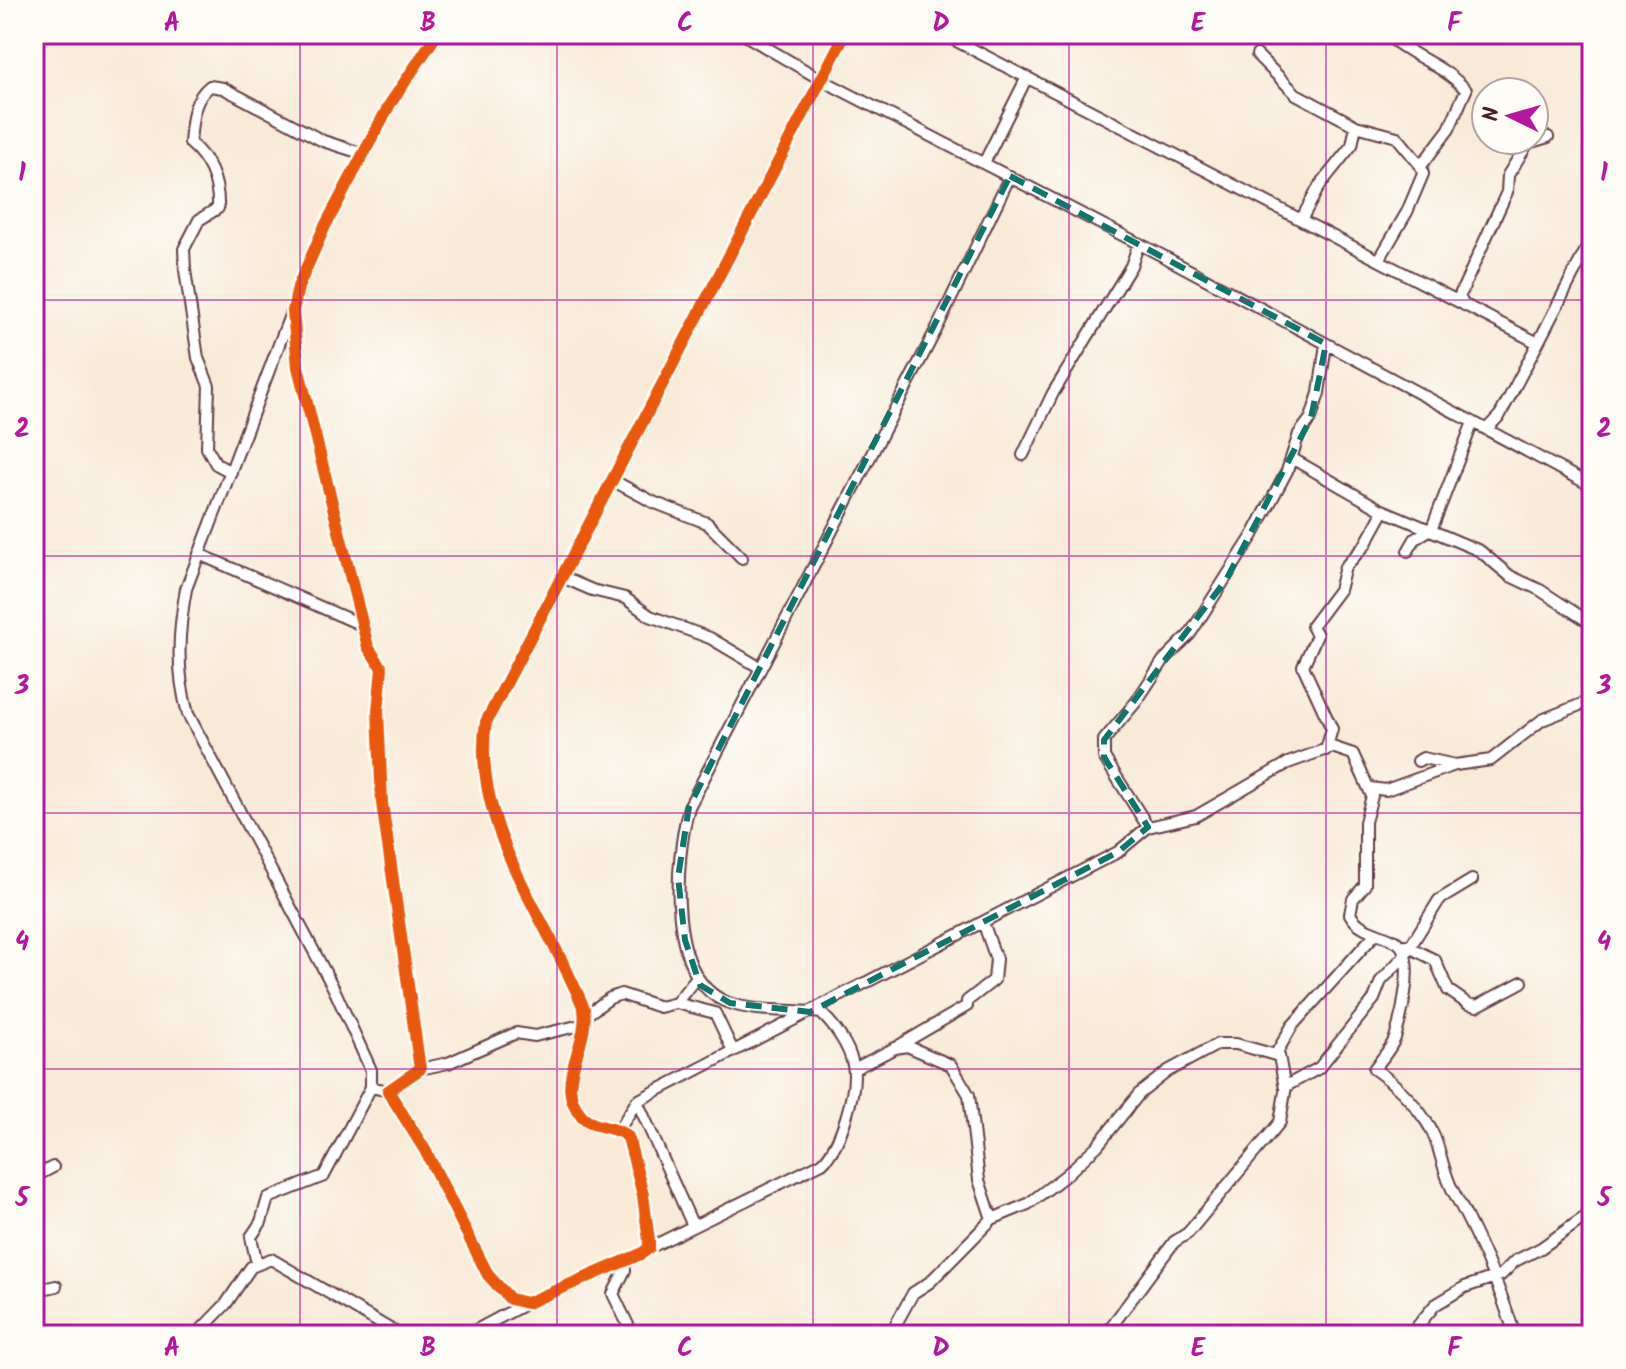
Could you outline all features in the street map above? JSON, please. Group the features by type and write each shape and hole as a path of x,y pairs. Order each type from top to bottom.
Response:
{"street":[{"path":"257,1264 251,1237 261,1222 268,1198 324,1176 371,1087 371,1070 334,989 188,714 178,679 179,627 186,589 324,228 394,98 437,34"},
{"path":"743,34 820,79 1139,243 1592,486"},
{"path":"649,1248 643,1195 632,1144 618,1131 591,1124 570,1098 570,1078 585,1020 493,812 483,746 486,722 495,698 772,179 845,34"},
{"path":"943,34 1538,343"},
{"path":"1386,34 1398,45 1454,76 1466,90 1449,129 1421,166"},
{"path":"1257,55 1296,94 1356,126 1397,137 1421,166 1423,174 1407,212 1379,260"},
{"path":"984,163 1027,77"},
{"path":"231,472 216,464 207,448 209,386 198,358 185,270 184,249 199,220 218,208 215,176 190,143 193,111 200,93 210,86 223,88 331,144 364,154"},
{"path":"1302,218 1320,185 1352,145 1356,126"},
{"path":"1464,305 1459,297 1507,192 1508,175 1520,156"},
{"path":"733,1051 698,981 679,905 684,824 689,807 938,326 1010,176"},
{"path":"1487,429 1500,415 1592,238"},
{"path":"1023,455 1053,393 1131,266 1139,243"},
{"path":"294,304 298,367 368,647 382,668 378,711 382,803 420,1069"},
{"path":"1148,827 1104,757 1104,740 1136,702 1163,661 1190,634 1226,580 1293,459 1299,434 1311,418 1319,393 1326,344"},
{"path":"1408,551 1415,539 1430,530 1473,422"},
{"path":"1293,459 1380,509 1480,551 1510,576 1589,618"},
{"path":"612,480 653,502 707,523 742,558"},
{"path":"1326,750 1332,729 1303,666 1316,645 1317,635 1312,626 1339,590 1345,567 1365,545 1381,516 1380,509"},
{"path":"199,554 364,626"},
{"path":"562,577 592,590 625,598 650,616 710,638 759,667"},
{"path":"1370,788 1386,790 1455,765 1491,760 1542,720 1592,700"},
{"path":"618,1131 637,1101 1118,852 1148,827 1196,816 1288,763 1326,750 1344,749 1353,754 1372,796 1366,818 1363,855 1365,885 1353,899 1350,914 1357,923 1396,941 1408,951 1435,960 1448,990 1468,1004 1477,1006 1522,982"},
{"path":"1418,761 1423,758 1455,765"},
{"path":"1285,1088 1319,1068 1374,999 1381,981 1408,951 1439,900 1472,880"},
{"path":"854,1069 948,1018 994,980 996,959 983,922"},
{"path":"1276,1054 1292,1026 1376,933"},
{"path":"1408,951 1403,1012 1394,1039 1374,1069 1403,1092 1429,1124 1453,1189 1465,1207 1492,1278 1500,1290 1515,1335"},
{"path":"676,1003 698,981"},
{"path":"467,1335 527,1303 624,1261 831,1156 847,1110 854,1069 830,1021 821,1013 799,1013 730,1003 698,981"},
{"path":"388,1091 420,1069 448,1063 516,1033 535,1036 585,1020 610,998 621,994 660,1007 676,1003 715,1013"},
{"path":"890,1335 913,1293 930,1282 992,1219 1028,1204 1052,1186 1097,1146 1146,1087 1175,1066 1218,1044 1236,1044 1276,1054 1281,1059 1285,1088 1280,1122 1188,1233 1174,1242 1105,1335"},
{"path":"895,1048 907,1046 951,1065 969,1095 979,1180 992,1219"},
{"path":"371,1087 388,1091 425,1150 488,1275 510,1299 527,1303"},
{"path":"637,1101 693,1226"},
{"path":"34,1177 53,1167"},
{"path":"1410,1335 1435,1305 1465,1287 1492,1278 1592,1212"},
{"path":"196,1335 226,1304 251,1267 271,1259 400,1335"},
{"path":"624,1261 625,1270 613,1294 633,1335"},
{"path":"34,1291 56,1286"}],"highlighted area":[{"path":"1010,176 1326,344 1311,418 1226,580 1104,740 1104,757 1148,827 1118,852 810,1012 730,1003 700,985 685,940 678,877 689,807"}],"cycle path":[{"path":"437,34 390,104 324,228 298,287 293,311 298,367 368,647 382,668 378,711 382,803 420,1069 388,1091 425,1150 488,1275 510,1299 527,1303 641,1254 649,1248 649,1241 643,1195 628,1137 588,1121 574,1104 570,1092 582,1037 584,1009 500,835 484,760 486,722 845,34"}]}
